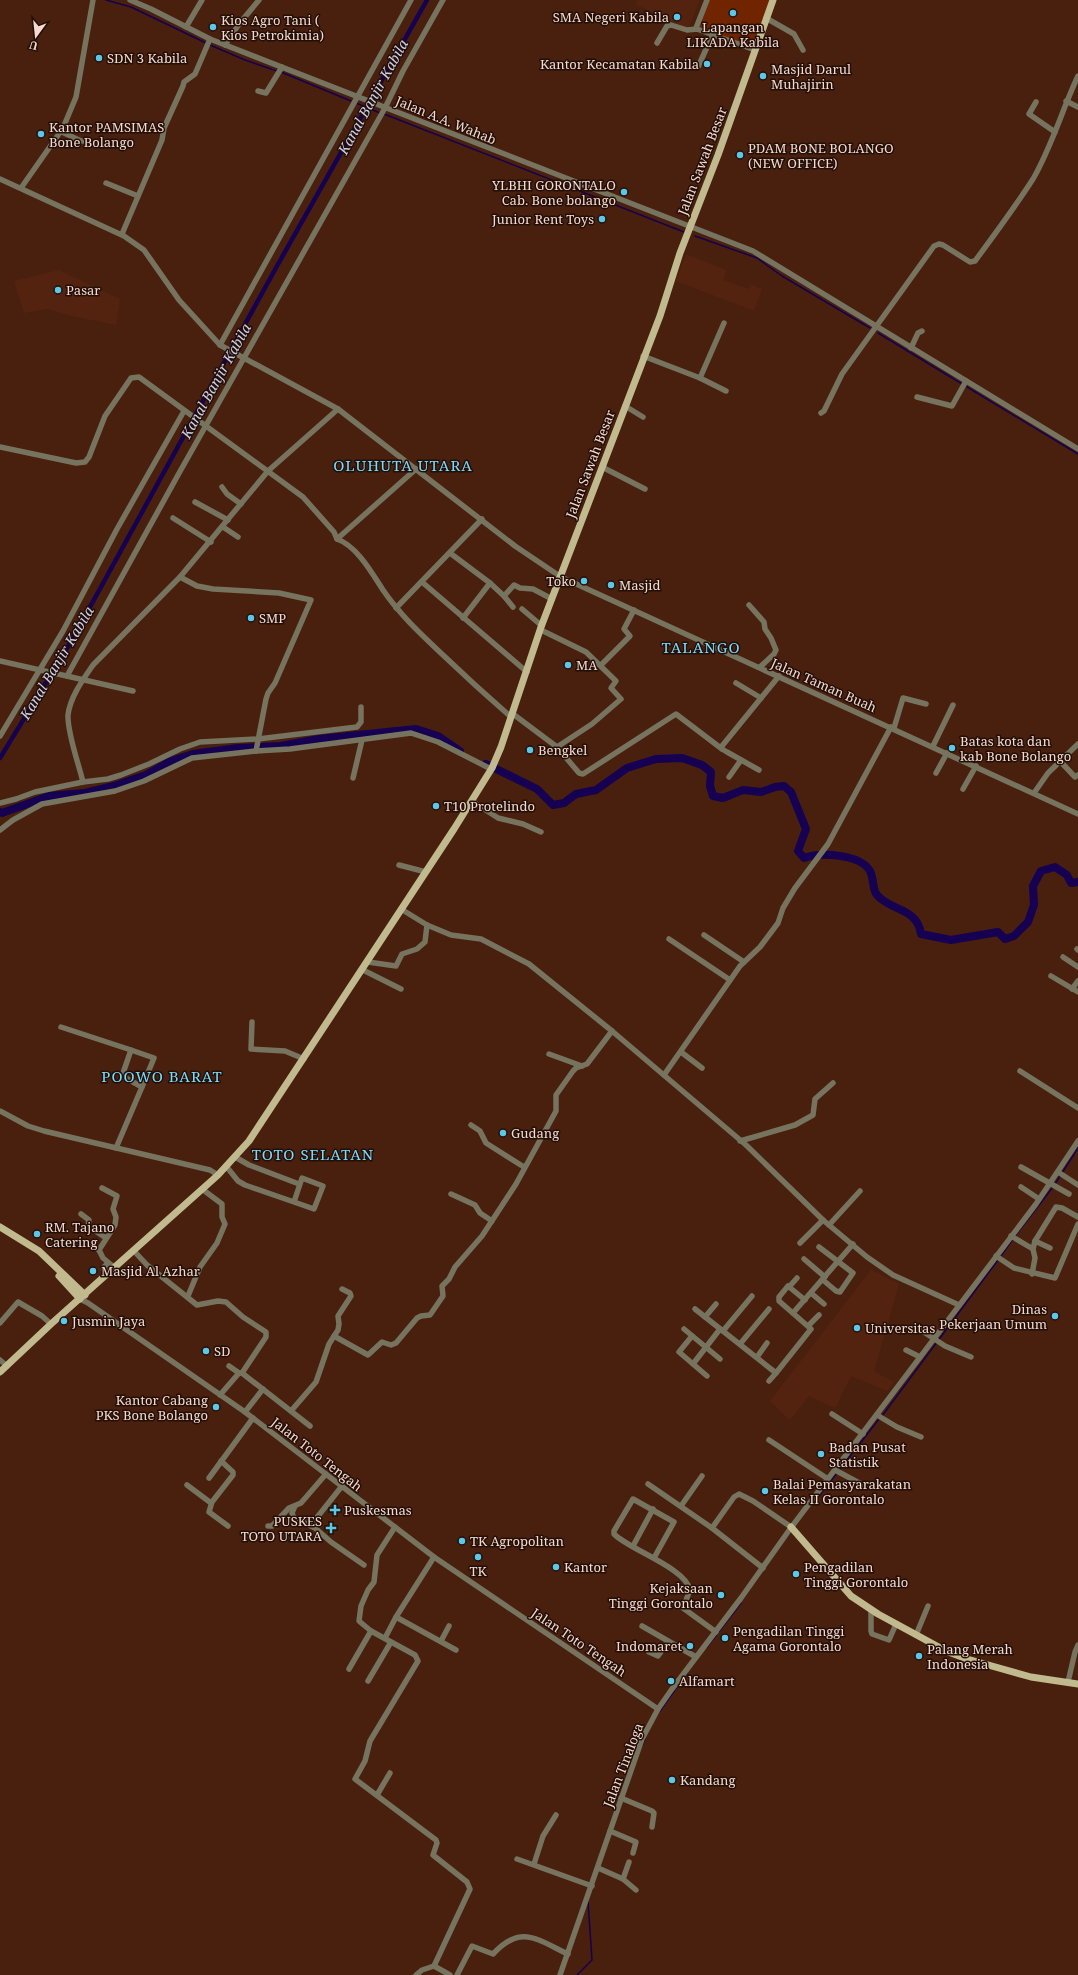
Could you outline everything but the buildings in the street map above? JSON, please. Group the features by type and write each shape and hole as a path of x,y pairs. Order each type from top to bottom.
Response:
{"main road":[{"name":"Jalan Sawah Besar","path":"82,1297 218,1175 261,1126 472,801 496,760 541,628 643,356 660,316 690,227 766,18 774,0"},
{"path":"0,1227 34,1250 82,1297 0,1372"},
{"path":"0,1232 34,1250"},
{"path":"791,1527 842,1586 860,1603 916,1635 953,1654 984,1665 1031,1677 1078,1684"}],"street":[{"path":"21,188 60,131 79,91 93,0"},
{"name":"Jalan A.A. Wahab","path":"130,0 141,2 186,27 208,42 224,45 280,70 384,107 762,255 911,348 1078,449"},
{"path":"186,27 202,0"},
{"path":"224,45 259,0"},
{"path":"222,346 360,98 411,0"},
{"path":"66,676 443,0"},
{"path":"696,28 707,0"},
{"path":"766,18 794,34 802,50"},
{"path":"657,43 662,32 669,25 688,30 696,28 755,50"},
{"path":"698,67 713,34"},
{"path":"122,234 162,140 164,128 182,86 186,80 195,74 208,42"},
{"path":"258,92 266,93 280,70"},
{"path":"821,413 824,411 842,374 878,326 934,246 939,244 970,262 975,262 1033,178 1055,132 1066,101 1078,76"},
{"path":"1066,101 1078,107"},
{"path":"1036,102 1029,114 1055,132"},
{"path":"60,131 81,141 89,141"},
{"name":"Jalan Taman Buah","path":"0,179 122,234 144,250 179,300 222,346 338,409 531,558 561,577 893,727 1078,814"},
{"path":"106,183 138,196"},
{"path":"700,378 724,323"},
{"path":"911,348 918,333 922,331"},
{"path":"643,356 700,378 726,391"},
{"path":"0,448 76,463 85,462 89,457 105,416 131,378 139,377 309,502 334,532 336,539"},
{"path":"917,397 952,406 966,381"},
{"path":"625,406 643,417"},
{"path":"83,782 68,714 70,705 93,665 180,578 268,471 338,409"},
{"path":"0,736 63,631 117,529 186,413"},
{"path":"602,467 645,489"},
{"path":"336,539 416,469"},
{"path":"222,487 227,494 241,504"},
{"path":"195,502 228,520"},
{"path":"173,518 211,542"},
{"path":"396,608 482,520"},
{"path":"223,527 238,537"},
{"path":"336,539 344,542 365,564 396,608 431,644 512,716 557,747 578,773 583,774 677,714 722,749 759,770"},
{"path":"450,553 490,583 513,606"},
{"path":"180,578 197,586 208,588 279,593 312,600 276,681 268,693 256,750"},
{"path":"422,582 527,672"},
{"path":"463,618 490,583"},
{"path":"504,596 514,585 523,588 528,587 552,599"},
{"path":"749,605 764,622 765,629 776,650 774,654 760,667"},
{"path":"522,609 541,628 586,652 616,681 611,689 620,700 592,724 557,747"},
{"path":"601,665 630,636 624,629 634,610"},
{"path":"0,661 133,691"},
{"path":"722,749 723,744 779,676"},
{"path":"736,683 761,698"},
{"path":"664,1076 730,980 744,962 760,947 776,927 783,908 795,888 828,844 893,727 903,698 926,704"},
{"path":"933,746 953,705"},
{"path":"0,803 16,800 35,792 83,782 108,779 149,764 188,745 211,741 258,740 357,727 361,722 361,707"},
{"path":"0,830 13,820 42,804 115,791 144,781 192,758 256,750 362,740 411,733 418,734 438,742 491,769"},
{"path":"353,778 362,740"},
{"path":"1034,793 1048,773 1078,744"},
{"path":"936,773 948,753"},
{"path":"729,777 741,760"},
{"path":"1060,761 1076,777 1078,775"},
{"path":"963,789 976,766"},
{"path":"472,801 498,818 523,824 540,832"},
{"path":"399,865 426,872"},
{"path":"401,909 427,925 451,935 481,939 520,958 612,1031 740,1140 778,1174 823,1220 867,1257 893,1275 959,1305"},
{"path":"368,962 396,966 402,954 417,948 425,942 427,925"},
{"path":"704,935 744,962"},
{"path":"669,939 730,980"},
{"path":"1063,957 1078,967"},
{"path":"363,970 401,989"},
{"path":"1051,976 1078,992"},
{"path":"1072,989 1078,981"},
{"path":"252,1022 251,1049 285,1051 304,1059"},
{"path":"61,1027 154,1058 116,1148"},
{"path":"334,1336 367,1355 382,1342 391,1345 396,1343 417,1318 430,1315 444,1294 441,1288 442,1286 449,1279 455,1267 476,1244 516,1184 556,1111 556,1095 576,1068 582,1067 589,1062 612,1031"},
{"path":"131,1050 122,1076 142,1087"},
{"path":"680,1052 702,1068"},
{"path":"550,1054 582,1067"},
{"path":"1020,1071 1078,1108"},
{"path":"740,1140 802,1122 814,1115 815,1099 832,1083"},
{"path":"0,1111 35,1128 210,1170 218,1175"},
{"path":"471,1125 480,1131 486,1143 524,1167"},
{"name":"Jalan Tinaloga","path":"560,1975 642,1739 658,1709 763,1568 791,1527 828,1479 837,1472 862,1434 880,1416 920,1357 937,1340 959,1305 998,1257 1011,1236 1039,1199 1061,1174 1078,1141"},
{"path":"235,1157 249,1165 299,1184"},
{"path":"226,1166 238,1181 245,1185 314,1209 323,1187 322,1185 303,1178 299,1184 294,1202"},
{"path":"1021,1167 1069,1194"},
{"path":"1061,1174 1078,1185"},
{"path":"1020,1187 1039,1199"},
{"path":"99,1250 116,1225 116,1217 113,1209 117,1196 102,1188"},
{"path":"188,1296 200,1268 217,1243 225,1224 222,1216 222,1204 202,1189"},
{"path":"829,1225 860,1191"},
{"path":"451,1194 475,1205 480,1213 492,1221"},
{"path":"1032,1274 1035,1258 1032,1250 1035,1241 1056,1208 1062,1208 1078,1217"},
{"path":"81,1214 89,1220 88,1226 106,1238"},
{"path":"800,1243 823,1220"},
{"path":"998,1257 1014,1268 1032,1274 1053,1278 1056,1277 1065,1251 1078,1224"},
{"path":"1011,1236 1016,1241 1032,1250"},
{"path":"1035,1241 1050,1248"},
{"path":"86,1242 99,1250 101,1256 115,1268"},
{"path":"793,1313 853,1244"},
{"path":"804,1259 836,1291 841,1291 853,1273 819,1247"},
{"path":"134,1251 147,1265 199,1305 218,1301 226,1302 267,1334 240,1373 220,1395"},
{"path":"107,1275 103,1269 108,1263"},
{"path":"770,1381 811,1330 809,1325 793,1313 779,1299 796,1278"},
{"path":"789,1286 805,1300"},
{"path":"291,1411 316,1382 339,1324 338,1316 351,1296 350,1293 342,1289"},
{"path":"811,1293 824,1304"},
{"path":"693,1364 706,1347 752,1296"},
{"name":"Jalan Toto Tengah","path":"82,1297 88,1303 246,1412 434,1556 658,1709"},
{"path":"0,1323 18,1302 42,1316 51,1324"},
{"path":"705,1317 716,1304"},
{"path":"695,1309 776,1373"},
{"path":"740,1344 769,1309"},
{"path":"809,1325 819,1315"},
{"path":"684,1329 720,1359"},
{"path":"921,1330 971,1357"},
{"path":"692,1336 679,1352 707,1376"},
{"path":"757,1357 767,1343"},
{"path":"906,1350 920,1357"},
{"path":"0,1360 7,1366"},
{"path":"229,1366 263,1389 310,1426"},
{"path":"246,1412 263,1389"},
{"path":"832,1414 862,1434"},
{"path":"880,1416 897,1427 921,1437"},
{"path":"209,1478 253,1418"},
{"path":"769,1440 828,1479"},
{"path":"221,1461 233,1472 233,1475 211,1503 209,1512 228,1526"},
{"path":"837,1472 846,1475 863,1485"},
{"path":"268,1526 274,1525 289,1508 301,1503 326,1474"},
{"path":"681,1506 702,1476"},
{"path":"648,1484 712,1528 763,1568"},
{"path":"187,1485 211,1503"},
{"path":"311,1525 342,1486"},
{"path":"712,1528 734,1497 739,1494 753,1501 791,1527"},
{"path":"654,1558 674,1522 654,1509 632,1499 614,1531 616,1536 670,1568 690,1588 682,1608 716,1632"},
{"path":"295,1506 292,1513 294,1518 311,1525 330,1542 364,1565"},
{"path":"633,1546 654,1509"},
{"path":"396,1527 377,1555 374,1582 368,1590 361,1606 360,1622 371,1631 415,1655 418,1661 370,1741 365,1760 355,1778 357,1782 377,1795 436,1840 437,1843 434,1855 470,1886 467,1898 434,1966 422,1970 416,1975"},
{"path":"385,1638 396,1617 434,1556"},
{"path":"916,1635 928,1606"},
{"path":"871,1610 872,1634 889,1640 896,1624"},
{"path":"396,1617 456,1650"},
{"path":"441,1641 450,1626"},
{"path":"642,1626 696,1657"},
{"path":"349,1669 371,1631"},
{"path":"368,1681 391,1642"},
{"path":"648,1652 658,1656 668,1642"},
{"path":"1068,1682 1078,1645"},
{"path":"377,1795 390,1773"},
{"path":"621,1798 652,1812 654,1816 652,1827"},
{"path":"534,1864 543,1836 556,1815"},
{"path":"610,1831 636,1842 633,1853"},
{"path":"517,1858 592,1886"},
{"path":"623,1879 629,1862"},
{"path":"598,1868 623,1879 636,1890"},
{"path":"457,1975 472,1946 493,1954 509,1941 518,1936 537,1940 568,1954"},
{"path":"434,1966 450,1975"}],"shaded area":[{"name":"SMA Negeri Kabila","path":"638,0 700,0 688,30 635,4"},
{"name":"Lapangan LIKADA Kabila","path":"706,0 770,0 752,48 696,25"},
{"path":"686,254 726,270 724,280 749,289 751,284 762,289 754,311 676,281"},
{"name":"Pasar","path":"59,270 120,299 116,325 72,316 48,309 24,313 14,281"},
{"name":"Universitas","path":"871,1270 899,1284 874,1371 894,1382 887,1391 851,1376 835,1408 809,1396 790,1420 770,1401"}],"waterway":[{"path":"106,0 131,7 206,43"},
{"name":"Kanal Banjir Kabila","path":"0,758 73,638 277,266 427,0"},
{"path":"210,45 245,60 277,71"},
{"path":"281,72 351,101"},
{"name":"Kanal Banjir Kabila","path":"356,103 380,113"},
{"path":"384,114 684,232"},
{"path":"695,236 757,258 782,276 870,328"},
{"path":"878,333 962,384"},
{"path":"967,387 1078,454"},
{"path":"0,812 2,813 49,796 85,793 114,786 146,775 171,761 193,754 238,748 281,746 319,739 416,729 438,736 460,751"},
{"path":"486,764 537,789 553,805 564,803 576,794 596,790 627,768 656,759 682,758 702,765 711,772 710,786 713,796 723,798 743,790 761,792 775,787 784,786 791,792 806,829 798,851 804,858 830,855 858,861 865,865 870,871 875,893 882,900 909,914 918,925 921,934 951,940 998,932 1005,939 1014,936 1028,922 1034,905 1033,886 1041,871 1055,867 1067,875 1071,883 1078,882"},
{"path":"1055,1184 1078,1148"},
{"path":"1015,1236 1053,1187"},
{"path":"1000,1257 1013,1239"},
{"path":"882,1416 998,1260"},
{"path":"815,1501 879,1419"},
{"path":"707,1647 741,1603"},
{"path":"660,1711 687,1673"},
{"path":"642,1746 645,1739"},
{"path":"577,1975 592,1960 588,1901"}],"place":[{"name":"Lapangan LIKADA Kabila","path":"733,13"},
{"name":"SMA Negeri Kabila","path":"677,17"},
{"name":"Kios Agro Tani ( Kios Petrokimia)","path":"213,27"},
{"name":"SDN 3 Kabila","path":"99,58"},
{"name":"Kantor Kecamatan Kabila","path":"707,64"},
{"name":"Masjid Darul Muhajirin","path":"763,76"},
{"name":"Kantor PAMSIMAS Bone Bolango","path":"41,134"},
{"name":"PDAM BONE BOLANGO (NEW OFFICE)","path":"740,155"},
{"name":"YLBHI GORONTALO Cab. Bone bolango","path":"624,192"},
{"name":"Junior Rent Toys","path":"602,219"},
{"name":"Pasar","path":"58,290"},
{"name":"Toko","path":"584,581"},
{"name":"Masjid","path":"611,585"},
{"name":"SMP","path":"251,618"},
{"name":"MA","path":"568,665"},
{"name":"Batas kota dan kab Bone Bolango","path":"952,748"},
{"name":"Bengkel","path":"530,750"},
{"name":"T10 Protelindo","path":"436,806"},
{"name":"Gudang","path":"503,1133"},
{"name":"RM. Tajano Catering","path":"37,1234"},
{"name":"Masjid Al Azhar","path":"93,1271"},
{"name":"Dinas Pekerjaan Umum","path":"1055,1316"},
{"name":"Jusmin Jaya","path":"64,1321"},
{"name":"Universitas","path":"857,1328"},
{"name":"SD","path":"206,1351"},
{"name":"Kantor Cabang PKS Bone Bolango","path":"216,1407"},
{"name":"Badan Pusat Statistik","path":"821,1454"},
{"name":"Balai Pemasyarakatan Kelas II Gorontalo","path":"765,1491"},
{"name":"Puskesmas","path":"335,1510"},
{"name":"PUSKES TOTO UTARA","path":"331,1528"},
{"name":"TK Agropolitan","path":"462,1541"},
{"name":"TK","path":"478,1557"},
{"name":"Kantor","path":"556,1567"},
{"name":"Pengadilan Tinggi Gorontalo","path":"796,1574"},
{"name":"Kejaksaan Tinggi Gorontalo","path":"721,1595"},
{"name":"Pengadilan Tinggi Agama Gorontalo","path":"725,1638"},
{"name":"Indomaret","path":"690,1646"},
{"name":"Palang Merah Indonesia","path":"919,1656"},
{"name":"Alfamart","path":"671,1681"},
{"name":"Kandang","path":"672,1780"}],"district":[{"name":"OLUHUTA UTARA","path":"403,466"},
{"name":"TALANGO","path":"701,648"},
{"name":"POOWO BARAT","path":"162,1077"},
{"name":"TOTO SELATAN","path":"313,1155"}]}
